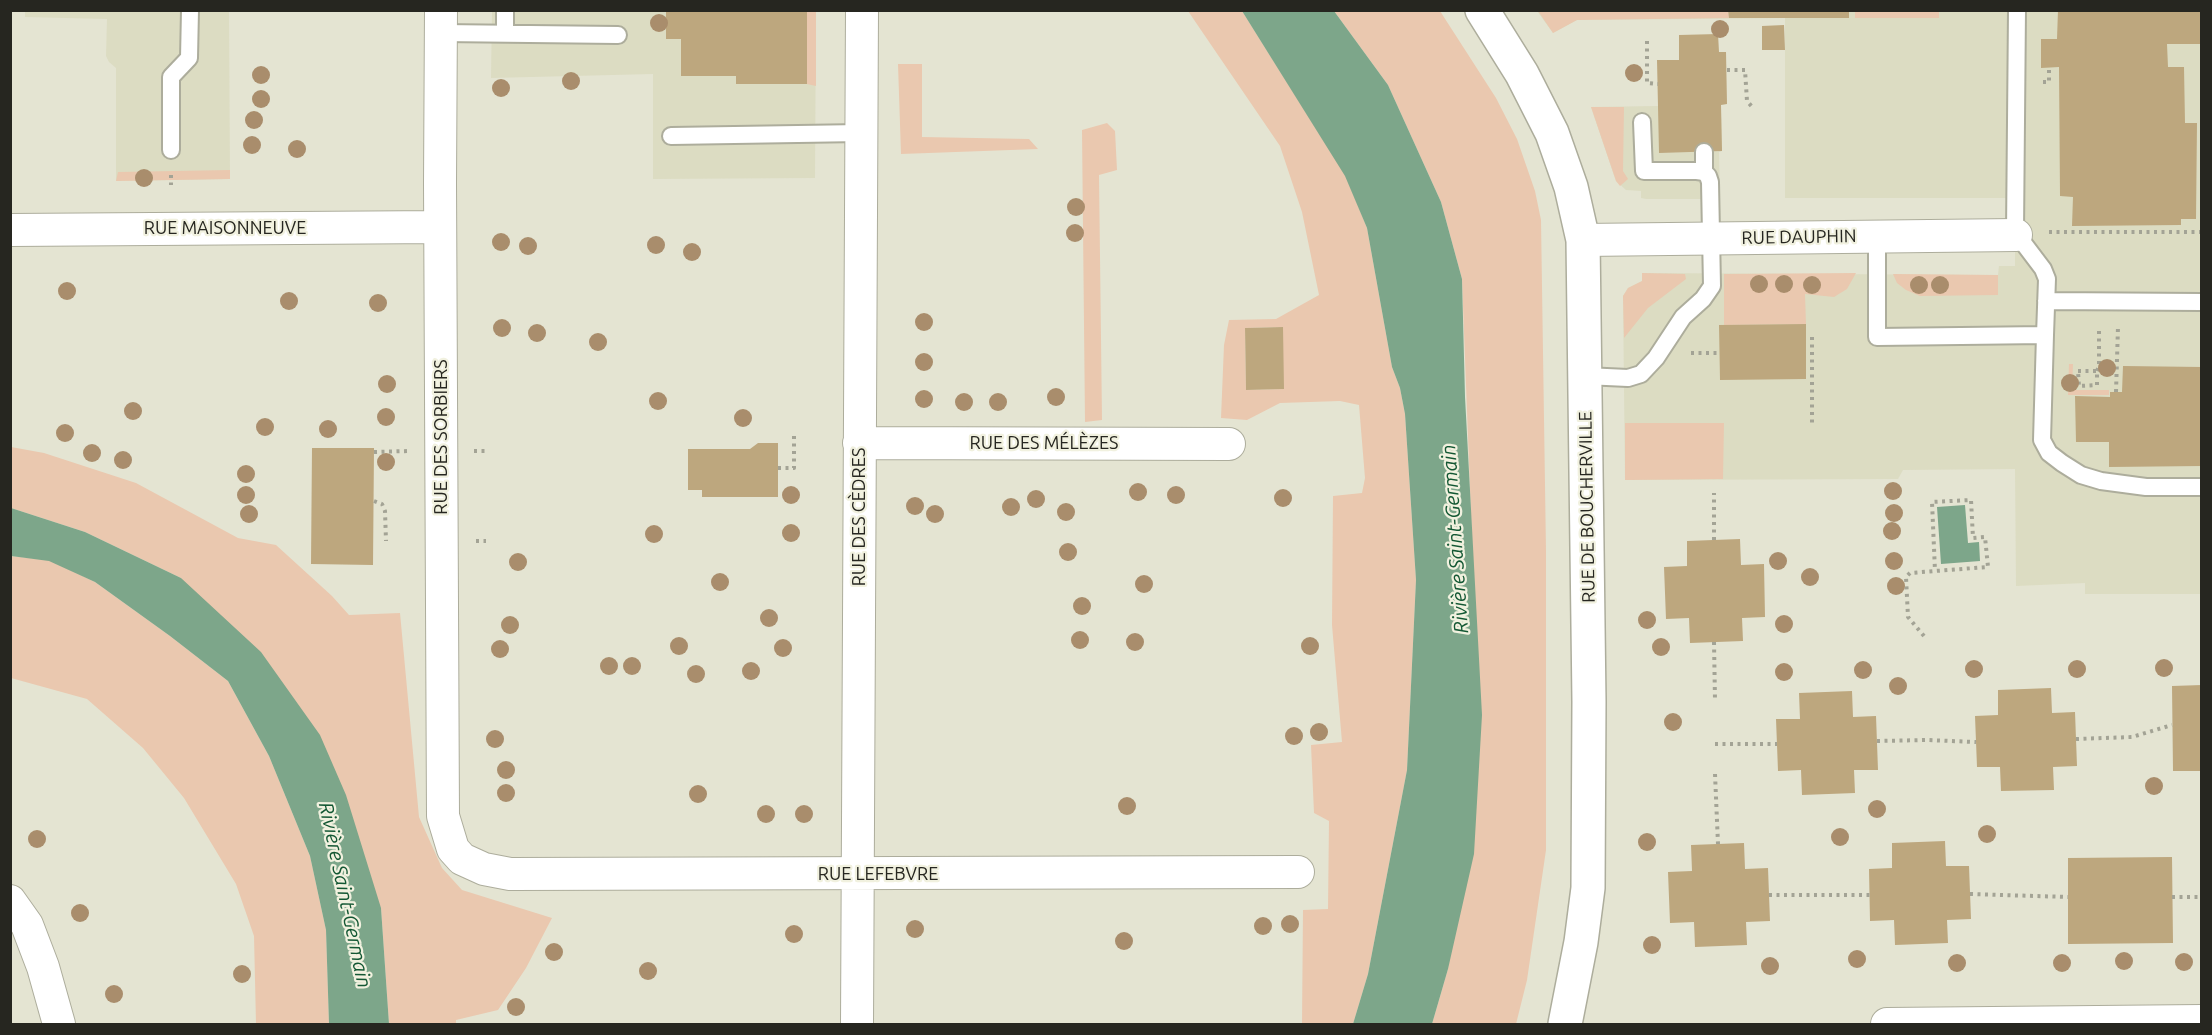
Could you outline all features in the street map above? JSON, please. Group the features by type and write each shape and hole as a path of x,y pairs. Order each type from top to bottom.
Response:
{"street":[{"name":"RUE DES CÈDRES","path":"857,1024 862,10"},
{"name":"RUE DE BOUCHERVILLE","path":"1482,10 1522,74 1552,133 1571,187 1583,240 1588,888 1568,1024"},
{"name":"RUE DES SORBIERS","path":"441,22 443,816 453,849 462,859"},
{"name":"RUE MAISONNEUVE","path":"10,230 440,227"},
{"name":"RUE DAUPHIN","path":"1583,240 2016,235"},
{"name":"RUE DES MÉLÈZES","path":"859,443 1229,444"},
{"name":"RUE LEFEBVRE","path":"462,859 484,869 510,874 1298,873"},
{"path":"10,901 27,926 43,968 59,1024"},
{"path":"1887,1024 2202,1021"}],"lane":[{"path":"171,150 171,77 189,58 190,10"},
{"path":"505,10 505,33"},
{"path":"2017,10 2016,235 2043,269 2047,279 2042,440 2049,453 2062,463 2081,475 2101,481 2146,487 2202,487"},
{"path":"441,22 505,33 618,35"},
{"path":"1642,122 1644,171 1704,172"},
{"path":"671,136 861,133"},
{"path":"1585,376 1628,378 1641,374 1648,368 1683,317 1709,292 1713,279 1712,238 1710,183 1704,172 1704,152"},
{"path":"1877,236 1877,337 2045,335"},
{"path":"2046,301 2202,302"}],"path":[{"path":"1647,41 1647,83 1658,84"},
{"path":"2036,82 2049,82 2049,67"},
{"path":"1727,70 1745,70 1747,101 1754,109"},
{"path":"2064,232 2202,232"},
{"path":"1812,337 1812,424"},
{"path":"2116,392 2117,356"},
{"path":"2097,371 2078,371 2079,386 2097,385 2099,358"},
{"path":"778,468 794,468 794,432"},
{"path":"1714,493 1714,540"},
{"path":"1924,636 1908,617 1906,577 1910,573 1988,567 1985,537 1973,538 1971,500 1932,502 1935,571"},
{"path":"374,501 382,504 385,511 387,541"},
{"path":"1714,642 1715,700"},
{"path":"2076,739 2132,737 2172,725"},
{"path":"1877,741 1976,742"},
{"path":"1715,744 1777,744"},
{"path":"1715,774 1718,844"},
{"path":"1970,894 2068,897"},
{"path":"1769,895 1870,895"},
{"path":"2172,897 2202,897"}],"shaded area":[{"path":"1728,10 1729,18 1577,20 1553,33 1538,11"},
{"path":"25,11 229,11 230,179 116,181 116,68 106,56 107,19 25,17"},
{"path":"492,11 816,11 815,178 653,179 653,74 491,78"},
{"path":"807,11 816,11 816,86 807,84"},
{"path":"1188,11 1242,11 1346,176 1367,228 1392,367 1400,388 1405,414 1416,580 1407,770 1368,974 1353,1024 1302,1024 1303,910 1328,909 1329,821 1314,813 1311,745 1342,742 1332,625 1333,496 1362,493 1365,478 1359,405 1340,401 1280,403 1247,420 1221,418 1224,345 1229,320 1276,319 1319,295 1302,212 1280,146","holes":["1283,327 1283,389 1246,390 1245,328"]},
{"path":"1334,11 1440,11 1496,98 1517,139 1535,191 1541,220 1546,551 1546,850 1527,980 1516,1024 1432,1024 1448,969 1472,542 1462,279 1441,202 1388,85"},
{"path":"1537,11 2201,11 2201,594 2085,594 2085,583 2016,586 2015,469 1903,470 1898,479 1625,480 1623,296 1628,288 1642,281 1642,273 1998,275 1999,266 2015,266 2015,198 1785,198 1785,18 1577,20 1553,33"},
{"path":"1855,11 1939,11 1939,18 1855,18"},
{"path":"898,64 922,64 922,137 1029,139 1038,149 901,154"},
{"path":"1721,105 1720,199 1646,199 1641,198 1641,191 1626,190 1616,181 1591,107"},
{"path":"1591,107 1624,107 1623,171 1628,179 1620,186 1616,181"},
{"path":"1107,123 1115,131 1117,170 1099,175 1102,420 1085,422 1082,130"},
{"path":"230,170 230,179 116,181 118,172"},
{"path":"1642,273 1685,274 1686,279 1648,308 1624,338 1623,296 1628,288 1642,281"},
{"path":"1856,273 1847,289 1834,297 1805,294 1806,324 1724,325 1724,274"},
{"path":"1893,274 1998,275 1998,295 1920,296 1897,283"},
{"path":"2069,364 2073,364 2072,390 2109,390 2109,395 2068,395"},
{"path":"1625,423 1724,423 1723,479 1625,480"},
{"path":"11,447 44,453 136,483 238,538 276,545 332,596 349,615 400,613 419,817 442,868 462,890 552,918 526,968 498,1010 456,1020 456,1024 389,1024 381,908 181,578 85,532 11,508"},
{"path":"10,556 49,560 95,582 228,681 269,756 310,856 326,930 329,1024 256,1024 254,936 236,884 184,798 143,748 87,699 11,678"}],"water":[{"name":"Rivière Saint-Germain","path":"1242,11 1334,11 1388,85 1441,202 1462,279 1465,397 1482,715 1474,854 1448,969 1432,1024 1353,1024 1368,974 1407,770 1416,580 1405,414 1400,388 1392,367 1367,228 1345,176"},
{"path":"1965,505 1968,543 1979,542 1980,561 1941,564 1937,507"},
{"name":"Rivière Saint-Germain","path":"11,508 85,532 181,578 261,652 320,735 346,795 381,908 389,1024 329,1024 326,930 310,856 269,756 228,681 95,582 49,561 11,556"}],"building":[{"path":"666,10 807,10 807,84 736,84 736,76 681,76 681,39 666,39"},
{"path":"1728,10 1849,10 1849,18 1729,18"},
{"path":"2058,10 2202,10 2202,44 2167,44 2168,67 2184,67 2185,123 2197,123 2196,219 2181,219 2181,225 2072,226 2073,197 2060,196 2059,67 2041,68 2041,39 2057,39"},
{"path":"1784,25 1785,50 1762,50 1762,26"},
{"path":"1718,34 1719,52 1726,52 1727,104 1721,105 1722,151 1659,153 1657,60 1679,60 1679,35"},
{"path":"1806,324 1806,379 1720,380 1719,325"},
{"path":"1283,327 1284,389 1246,390 1245,328"},
{"path":"2123,366 2202,367 2202,466 2109,467 2109,442 2076,442 2075,396 2110,397 2110,392 2122,392"},
{"path":"758,443 778,443 778,497 702,497 702,490 688,490 688,449 750,449"},
{"path":"312,448 374,448 373,565 311,564"},
{"path":"1740,539 1741,565 1764,564 1765,617 1742,618 1743,641 1690,643 1689,618 1666,619 1664,567 1687,566 1687,541"},
{"path":"2202,685 2202,771 2173,771 2172,686"},
{"path":"2051,688 2052,713 2075,712 2077,766 2053,767 2054,790 2001,791 2000,767 1977,767 1975,716 1998,715 1998,690"},
{"path":"1852,691 1853,717 1876,716 1878,770 1854,770 1855,793 1802,795 1801,770 1778,771 1776,719 1800,719 1799,693"},
{"path":"1945,841 1946,866 1969,866 1971,919 1947,920 1948,943 1895,945 1894,920 1870,921 1869,869 1892,868 1892,843"},
{"path":"1744,843 1745,869 1768,868 1770,921 1746,922 1747,945 1695,947 1694,922 1670,923 1668,872 1692,871 1691,845"},
{"path":"2172,857 2173,943 2068,944 2068,858"}]}
